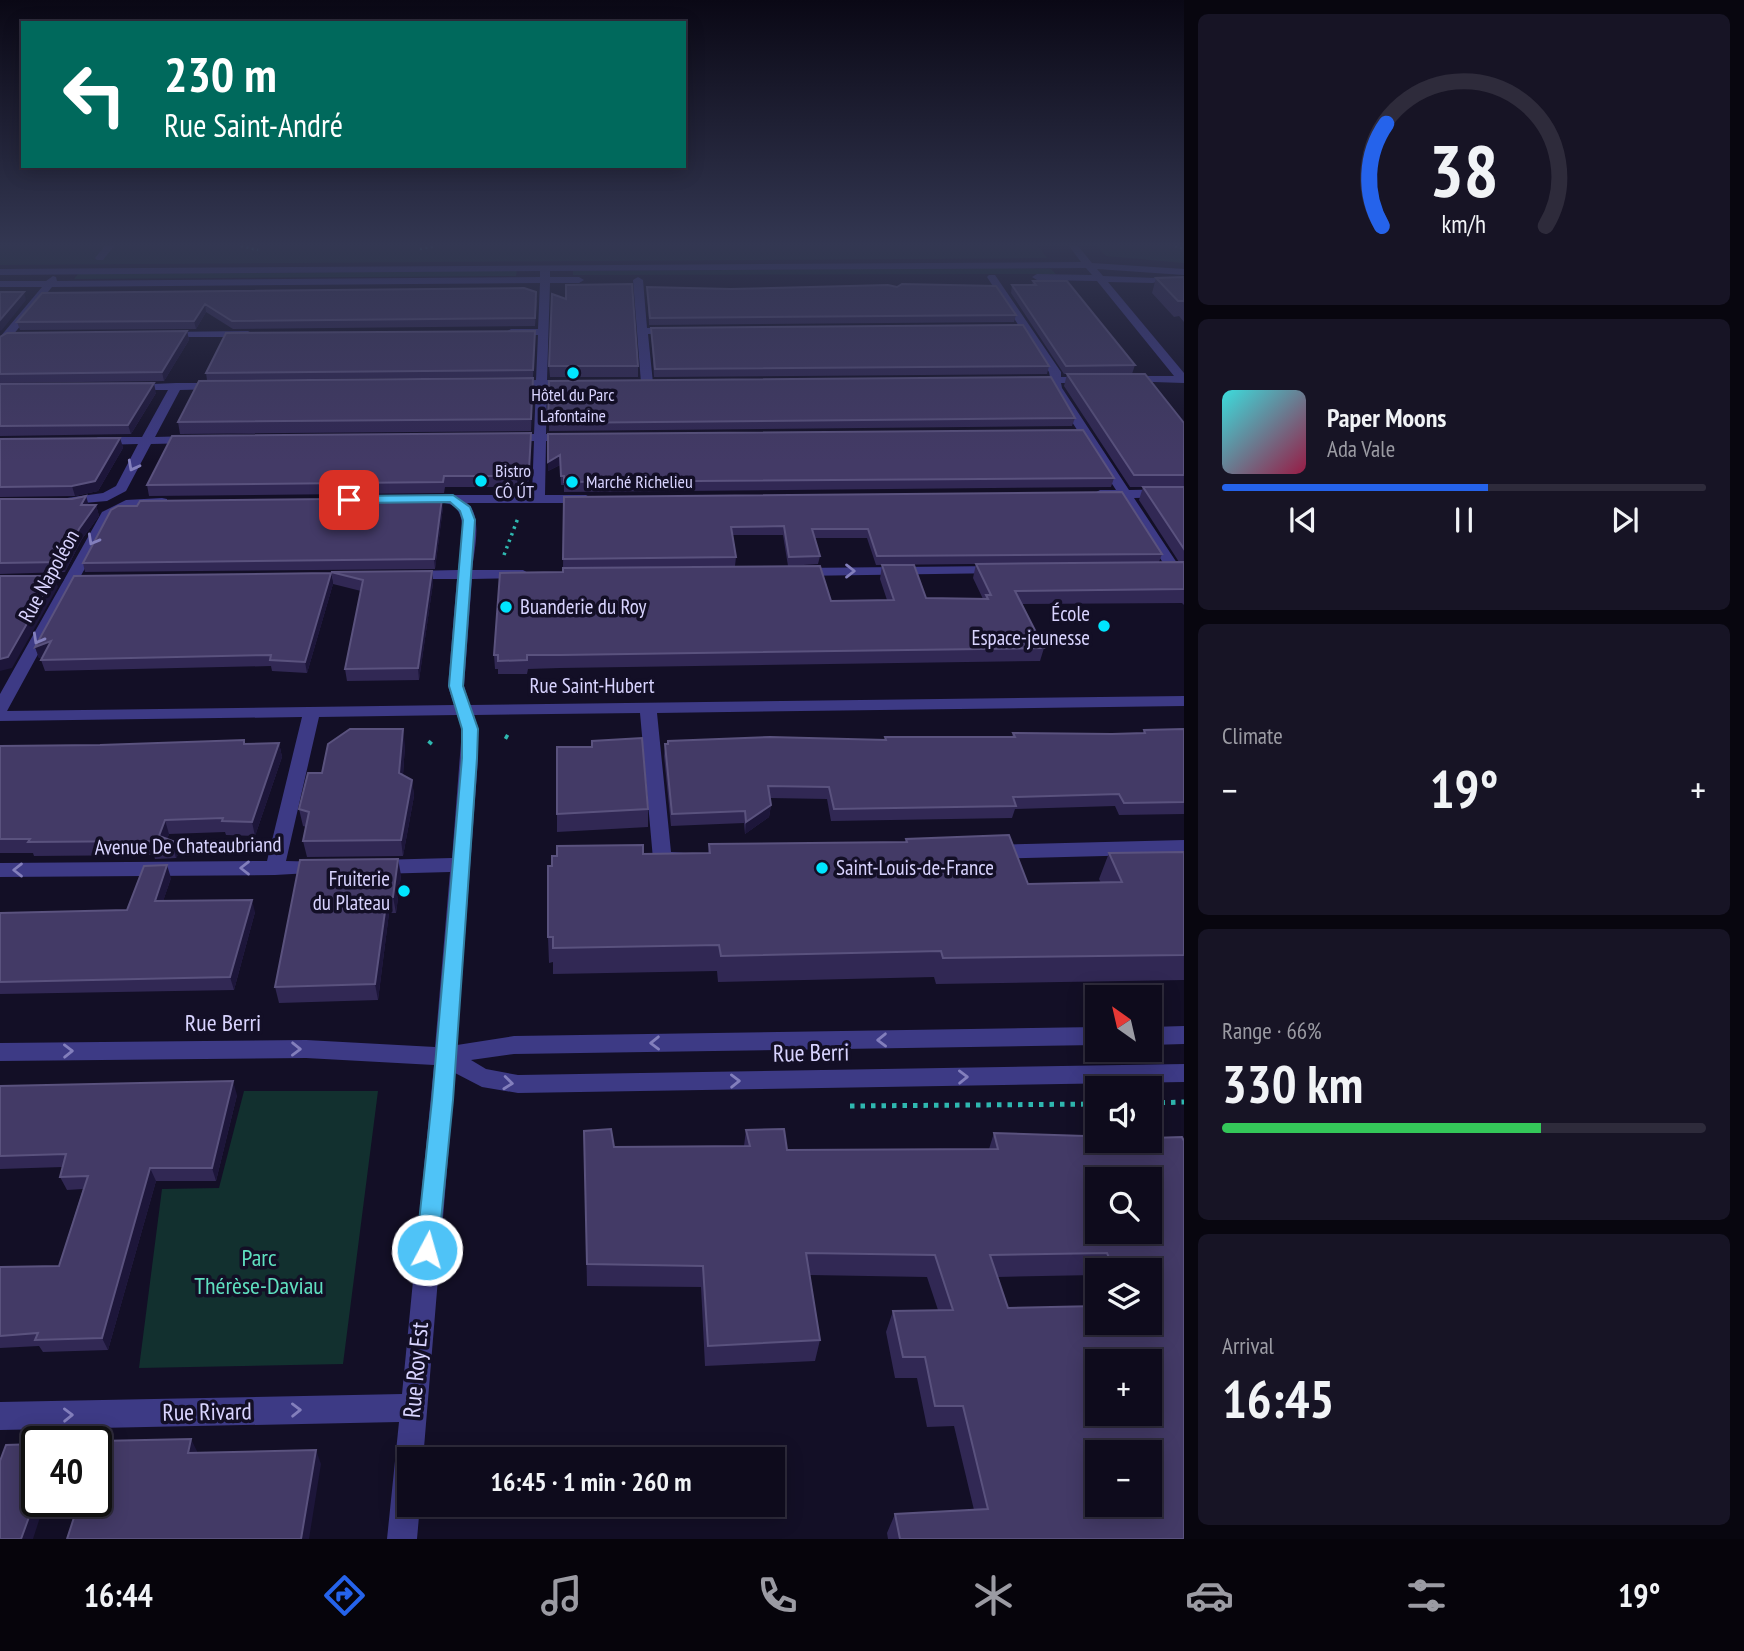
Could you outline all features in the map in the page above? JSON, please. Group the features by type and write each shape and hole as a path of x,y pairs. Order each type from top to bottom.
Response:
{"street":[{"path":"2,339 20,318"},
{"path":"538,498 544,318"},
{"path":"641,318 647,383"},
{"path":"1020,318 1055,372 1056,388 1173,569"},
{"path":"1133,318 1183,379"},
{"path":"1012,328 1026,328"},
{"path":"642,331 683,330"},
{"path":"502,332 544,332"},
{"path":"146,335 255,334"},
{"path":"2,339 22,336"},
{"path":"1108,379 1183,379"},
{"path":"1014,380 1094,380"},
{"path":"501,384 582,383"},
{"path":"634,383 661,383"},
{"name":"Rue Napoléon","path":"0,709 79,579 113,502 176,386"},
{"path":"119,387 231,386"},
{"path":"1071,433 1085,433"},
{"path":"500,438 585,437"},
{"path":"90,441 202,440"},
{"path":"1082,494 1184,494"},
{"path":"412,499 600,499"},
{"name":"Rue Roy Est","path":"402,1539 470,758 470,729 456,686 469,520 466,509 453,499"},
{"path":"54,503 181,502"},
{"path":"784,572 1016,570"},
{"path":"394,575 540,574"},
{"path":"52,580 79,579"},
{"name":"Rue Saint-Hubert","path":"0,716 1184,701"},
{"path":"648,709 662,859 703,858"},
{"path":"275,868 312,712"},
{"path":"978,852 1184,847"},
{"name":"Avenue De Chateaubriand","path":"0,870 460,865"},
{"path":"1162,1035 1184,1035"},
{"name":"Rue Berri","path":"0,1052 306,1049 446,1057 514,1045 1085,1036"},
{"name":"Rue Berri","path":"446,1057 482,1078 518,1084 1184,1073"},
{"name":"Rue Rivard","path":"0,1416 413,1408"}],"path":[{"path":"497,562 508,550 520,510"},
{"path":"505,736 512,740"},
{"path":"429,744 434,738"},
{"path":"1162,1103 1184,1102"}],"green space":[{"name":"Parc Thérèse-Daviau","path":"244,1091 378,1091 343,1364 139,1368 162,1189 219,1188"}],"building":[{"path":"21,318 196,318 194,321 17,322"},
{"path":"227,318 535,318 535,318 232,321"},
{"path":"551,318 634,318 638,366 549,366"},
{"path":"1034,318 1097,318 1135,365 1066,366"},
{"path":"1023,325 1049,366 655,369 651,328"},
{"path":"187,331 162,372 0,374 0,337 7,333"},
{"path":"535,331 533,370 206,373 226,333"},
{"path":"1067,374 1145,374 1184,423 1184,475 1134,475"},
{"path":"1051,377 1075,418 548,423 549,381"},
{"path":"533,378 531,419 178,422 199,381"},
{"path":"154,383 128,425 0,426 0,384"},
{"path":"1083,430 1114,478 564,482 560,455 548,462 548,434"},
{"path":"531,433 529,470 517,476 444,476 443,482 147,485 172,436"},
{"path":"120,438 95,481 72,486 0,487 0,439"},
{"path":"1143,487 1184,487 1184,549"},
{"path":"1122,492 1162,554 877,556 868,529 812,529 820,556 789,557 784,526 731,527 736,557 563,559 564,497"},
{"path":"86,496 81,505 96,505 79,529 62,562 0,563 0,499 72,499"},
{"path":"442,498 434,559 83,563 111,510 118,506 137,506 140,501"},
{"path":"1184,562 1184,589 1015,591 1044,648 527,655 527,660 498,661 498,655 494,655 500,573 563,572 563,568 820,566 831,601 894,600 882,565 914,565 926,598 988,599 986,595 991,595 976,564"},
{"path":"432,571 418,668 345,669 363,580 331,572"},
{"path":"331,573 305,662 270,660 271,655 41,660 51,641 35,647 74,576"},
{"path":"0,576 54,576 8,657 0,659"},
{"path":"350,729 403,729 399,773 412,780 401,840 303,841 309,812 299,809 308,773 322,773 328,744"},
{"path":"1184,729 1184,802 1124,803 1119,794 1013,797 1016,806 834,809 829,787 768,786 771,805 746,822 745,811 672,814 665,744 668,744 668,741 770,737 886,740 885,737 1015,737 1013,733 1112,734"},
{"path":"642,738 648,809 557,814 557,747 592,747 592,741"},
{"path":"244,740 244,744 279,743 252,822 222,821 223,818 165,820 159,836 173,841 172,844 151,845 152,841 28,842 30,839 0,839 0,746"},
{"path":"1009,835 1028,884 1122,882 1109,853 1184,852 1184,955 943,958 941,951 721,956 719,945 553,948 553,937 548,937 548,866 552,866 552,856 557,856 557,846 643,845 643,854 710,853 709,844 907,842 906,839"},
{"path":"398,859 393,897 387,897 375,984 275,987 300,860"},
{"path":"167,865 155,901 252,900 230,977 0,982 0,913 127,910 144,866"},
{"path":"233,1081 212,1168 150,1168 102,1338 35,1340 38,1333 0,1336 0,1267 59,1266 88,1176 60,1177 66,1154 0,1156 0,1086"},
{"path":"611,1129 614,1147 750,1146 746,1130 784,1129 787,1150 998,1149 994,1133 1085,1136 1085,1153 1162,1153 1162,1138 1182,1137 1184,1141 1184,1539 900,1539 895,1514 988,1509 963,1406 935,1406 925,1357 903,1357 893,1311 953,1310 935,1255 806,1253 820,1340 708,1346 703,1266 587,1264 584,1131","holes":["1107,1253 1109,1258 1162,1258 1162,1335 1085,1335 1085,1306 1008,1308 990,1255"]},
{"path":"191,1439 188,1453 316,1450 301,1539 67,1539 74,1517 112,1517 112,1441"},
{"path":"6,1445 21,1445 21,1517 29,1517 21,1539 0,1539 0,1461"}],"place":[{"name":"Hôtel du Parc Lafontaine","path":"573,373"},
{"name":"Bistro CÔ ÚT","path":"481,481"},
{"name":"Marché Richelieu","path":"572,482"},
{"name":"Buanderie du Roy","path":"506,607"},
{"name":"École Espace-jeunesse","path":"1104,626"},
{"name":"Saint-Louis-de-France","path":"822,868"},
{"name":"Fruiterie du Plateau","path":"404,891"}],"route":[{"path":"349,500 453,499 466,509 469,520 456,686 470,729 470,758 427,1250"}]}
